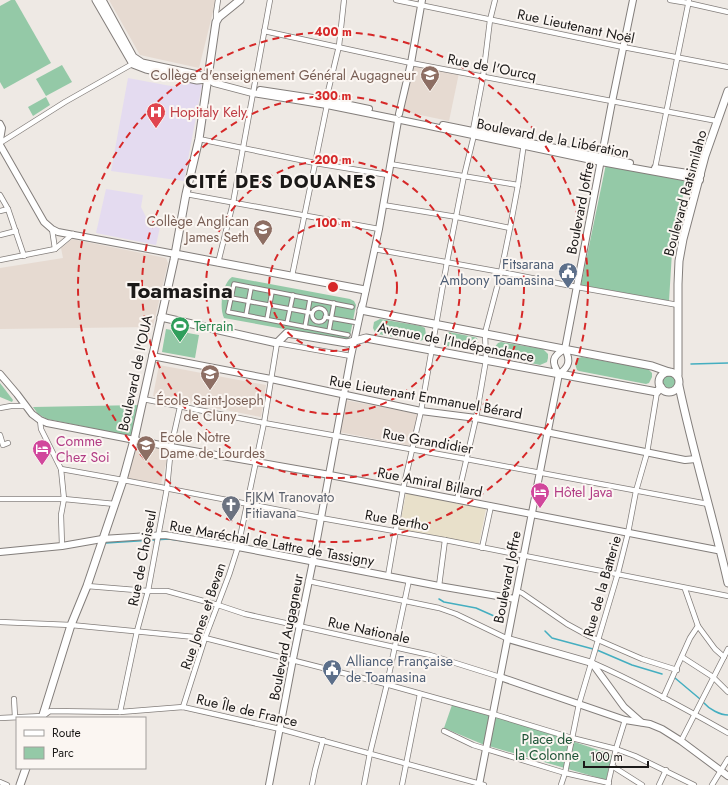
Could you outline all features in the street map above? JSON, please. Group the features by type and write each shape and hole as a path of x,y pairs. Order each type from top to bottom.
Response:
{"main road":[{"path":"96,0 135,62"},
{"path":"102,0 135,62"},
{"path":"216,22 219,17 240,0"},
{"name":"Boulevard de l'OUA","path":"42,717 71,625 123,480 134,440 199,139 216,22"},
{"name":"Boulevard de la Libération","path":"135,62 198,75 208,79"},
{"name":"Boulevard Ratsimilaho","path":"678,375 679,261 683,239 705,156 728,91"},
{"path":"175,254 366,290"},
{"name":"Avenue de l'Indépendance","path":"362,308 652,366 669,372"},
{"path":"160,317 277,343"},
{"name":"Avenue de l'Indépendance","path":"277,343 287,333 347,343 366,338 559,374 659,390"},
{"path":"679,386 672,392 659,390 659,381 663,373 669,372 678,375 680,380 679,386 696,459 728,583"},
{"path":"20,785 26,769"}],"street":[{"name":"Boulevard de l'OUA","path":"216,22 218,0"},
{"path":"218,263 233,203 270,0"},
{"path":"292,276 326,102 339,46 344,0"},
{"name":"Rue Lieutenant Noël","path":"396,0 421,2 490,20 728,67"},
{"path":"388,576 403,489 421,411 447,262 474,133 490,20 495,0"},
{"name":"Boulevard Joffre","path":"565,349 633,0"},
{"path":"670,0 689,1 728,12"},
{"path":"655,168 689,1"},
{"name":"Boulevard Augagneur","path":"269,785 292,660 330,474 351,356 356,340 379,229 390,164 411,63 421,2"},
{"name":"Rue de l'Ourcq","path":"264,31 339,46 411,63 717,122"},
{"path":"135,62 65,102 0,144 44,222 52,229 58,232 175,254"},
{"name":"Boulevard de la Libération","path":"208,79 214,83 253,91 326,102 601,160 700,177"},
{"path":"0,124 2,128 0,140"},
{"path":"199,139 315,163 388,175"},
{"path":"457,500 476,418 486,360 485,333 501,272 518,185 524,143"},
{"name":"Boulevard de la Libération","path":"601,160 655,168 700,177"},
{"path":"390,164 518,185"},
{"path":"186,194 379,229"},
{"path":"0,195 8,208 24,256"},
{"path":"383,205 457,217 510,228"},
{"path":"0,210 8,208"},
{"path":"52,229 55,249"},
{"path":"0,235 16,231"},
{"path":"0,260 55,249 73,234"},
{"path":"374,249 501,272 577,288 678,305"},
{"path":"348,335 228,312 234,284 352,307"},
{"path":"246,315 251,288"},
{"path":"267,319 272,292"},
{"path":"287,323 292,295"},
{"path":"220,296 310,313 320,308 324,311 325,317"},
{"path":"305,326 310,313 310,299"},
{"path":"329,331 334,303"},
{"path":"310,313 312,318 316,321 322,320 325,317 359,323"},
{"path":"277,343 351,356"},
{"name":"Rue Jones et Bevan","path":"183,707 205,638 230,575 238,547 264,423 277,343"},
{"path":"565,349 569,362 566,369 559,374 554,367 554,360 557,354 565,349"},
{"name":"Rue Lieutenant Emmanuel Bérard","path":"152,356 271,379 421,411 476,418 685,460 696,459"},
{"path":"0,374 32,414 40,420 41,429 61,469 64,499 61,515 62,546"},
{"name":"Boulevard Joffre","path":"481,784 486,749 559,374"},
{"name":"Rue de la Batterie","path":"561,785 566,773 579,704 618,573 628,533 636,491 647,453 659,390"},
{"name":"Rue Grandidier","path":"143,399 264,423 540,472 708,504"},
{"path":"0,408 26,406"},
{"name":"Rue de Choiseul","path":"120,712 137,631 148,591 166,488 171,447 180,407"},
{"name":"Rue Amiral Billard","path":"40,420 134,440 330,474 628,533 717,550 720,549"},
{"path":"0,435 3,445 8,444"},
{"name":"Rue Bertho","path":"61,469 445,540 618,573 685,589 728,596"},
{"path":"0,499 64,499 114,504"},
{"path":"482,548 490,506"},
{"name":"Rue Maréchal de Lattre de Tassigny","path":"0,552 62,546 102,540 174,536 515,599"},
{"path":"439,586 445,540"},
{"path":"364,785 409,580"},
{"path":"308,581 439,608 456,614 508,639 592,663 611,671 695,714 728,733"},
{"name":"Rue Nationale","path":"86,586 167,591 245,614 430,655 500,677 624,720 641,722"},
{"path":"685,589 698,626 724,657"},
{"path":"517,591 567,624 598,640 642,659 677,670"},
{"path":"0,622 71,625 205,638 387,684 572,738 616,749 666,770 694,785"},
{"path":"663,698 693,632 698,626"},
{"path":"681,740 728,650"},
{"path":"682,657 713,677 728,692"},
{"path":"592,663 624,707 641,722 662,729 681,740 728,776"},
{"path":"402,785 420,694"},
{"path":"14,699 15,717"},
{"name":"Rue Île de France","path":"0,718 42,717 50,711 120,712 183,707 323,740 481,784"},
{"path":"444,731 473,745 608,784 624,720"},
{"path":"312,785 323,740"},
{"path":"712,785 728,759"},
{"path":"612,766 642,785"},
{"path":"659,785 666,770"},
{"path":"0,782 7,785"}],"shaded area":[{"path":"109,0 216,0 199,68 140,55"},
{"name":"Collège d'enseignement Général Augagneur","path":"410,63 459,73 449,121 401,111"},
{"name":"Hopitaly Kely","path":"128,78 176,87 190,80 202,85 184,181 111,171"},
{"path":"106,189 143,195 141,207 149,223 160,227 156,245 96,233"},
{"path":"72,239 166,258 168,263 153,327 0,329 0,268 63,258 61,248"},
{"name":"École Saint-Joseph de Cluny","path":"159,365 266,385 261,417 153,396"},
{"path":"345,400 418,414 411,446 339,432"},
{"name":"Ecole Notre Dame de Lourdes","path":"133,443 170,448 161,484 121,477"},
{"path":"406,493 486,509 479,544 399,529"}],"green space":[{"path":"11,0 15,0 51,63 4,89 0,82 0,6"},
{"path":"62,65 72,82 46,96 36,79"},
{"path":"46,97 50,105 33,116 28,107"},
{"path":"606,164 686,180 672,252 669,301 581,285"},
{"path":"232,277 354,301 356,305 350,336 348,339 344,340 224,318 222,313 222,296 226,285"},
{"path":"380,319 421,326 425,328 426,335 423,340 417,341 378,334 373,328 374,322"},
{"name":"Terrain","path":"166,329 199,335 195,358 162,352"},
{"path":"449,332 477,338 479,345 475,350 471,351 447,346 444,344 443,338"},
{"path":"501,342 543,349 548,354 547,362 540,365 498,356 495,354 494,348"},
{"path":"582,357 648,369 652,373 652,377 649,383 646,384 579,371 577,370 575,364 578,358"},
{"path":"666,374 672,374 676,378 676,384 672,388 666,388 662,384 662,378"},
{"path":"0,383 13,400 12,402 0,397"},
{"path":"141,405 131,436 47,419 38,414 33,407"},
{"name":"Place de la Colonne","path":"452,705 555,734 610,754 612,756 606,780 482,744 444,728"}],"waterway":[{"path":"691,364 728,363"},
{"path":"106,543 169,539 191,542"},
{"path":"439,599 444,602 476,608 494,616"},
{"path":"545,631 552,638 593,649"},
{"path":"597,650 632,665 662,674"},
{"path":"675,678 700,699"},
{"path":"704,703 715,711 728,715"}],"place":[{"name":"Collège d'enseignement Général Augagneur","path":"430,92"},
{"name":"Hopitaly Kely","path":"156,129"},
{"name":"Collège Anglican James Seth","path":"263,246"},
{"name":"Fitsarana Ambony Toamasina","path":"568,289"},
{"name":"Terrain","path":"180,343"},
{"name":"École Saint-Joseph de Cluny","path":"210,391"},
{"name":"Ecole Notre Dame de Lourdes","path":"146,462"},
{"name":"Comme Chez Soi","path":"42,466"},
{"name":"Hôtel Java","path":"540,509"},
{"name":"FJKM Tranovato Fitiavana","path":"231,522"},
{"name":"Alliance Française de Toamasina","path":"332,686"}],"district":[{"name":"CITÉ DES DOUANES","path":"281,182"},
{"name":"Toamasina","path":"180,290"}]}
